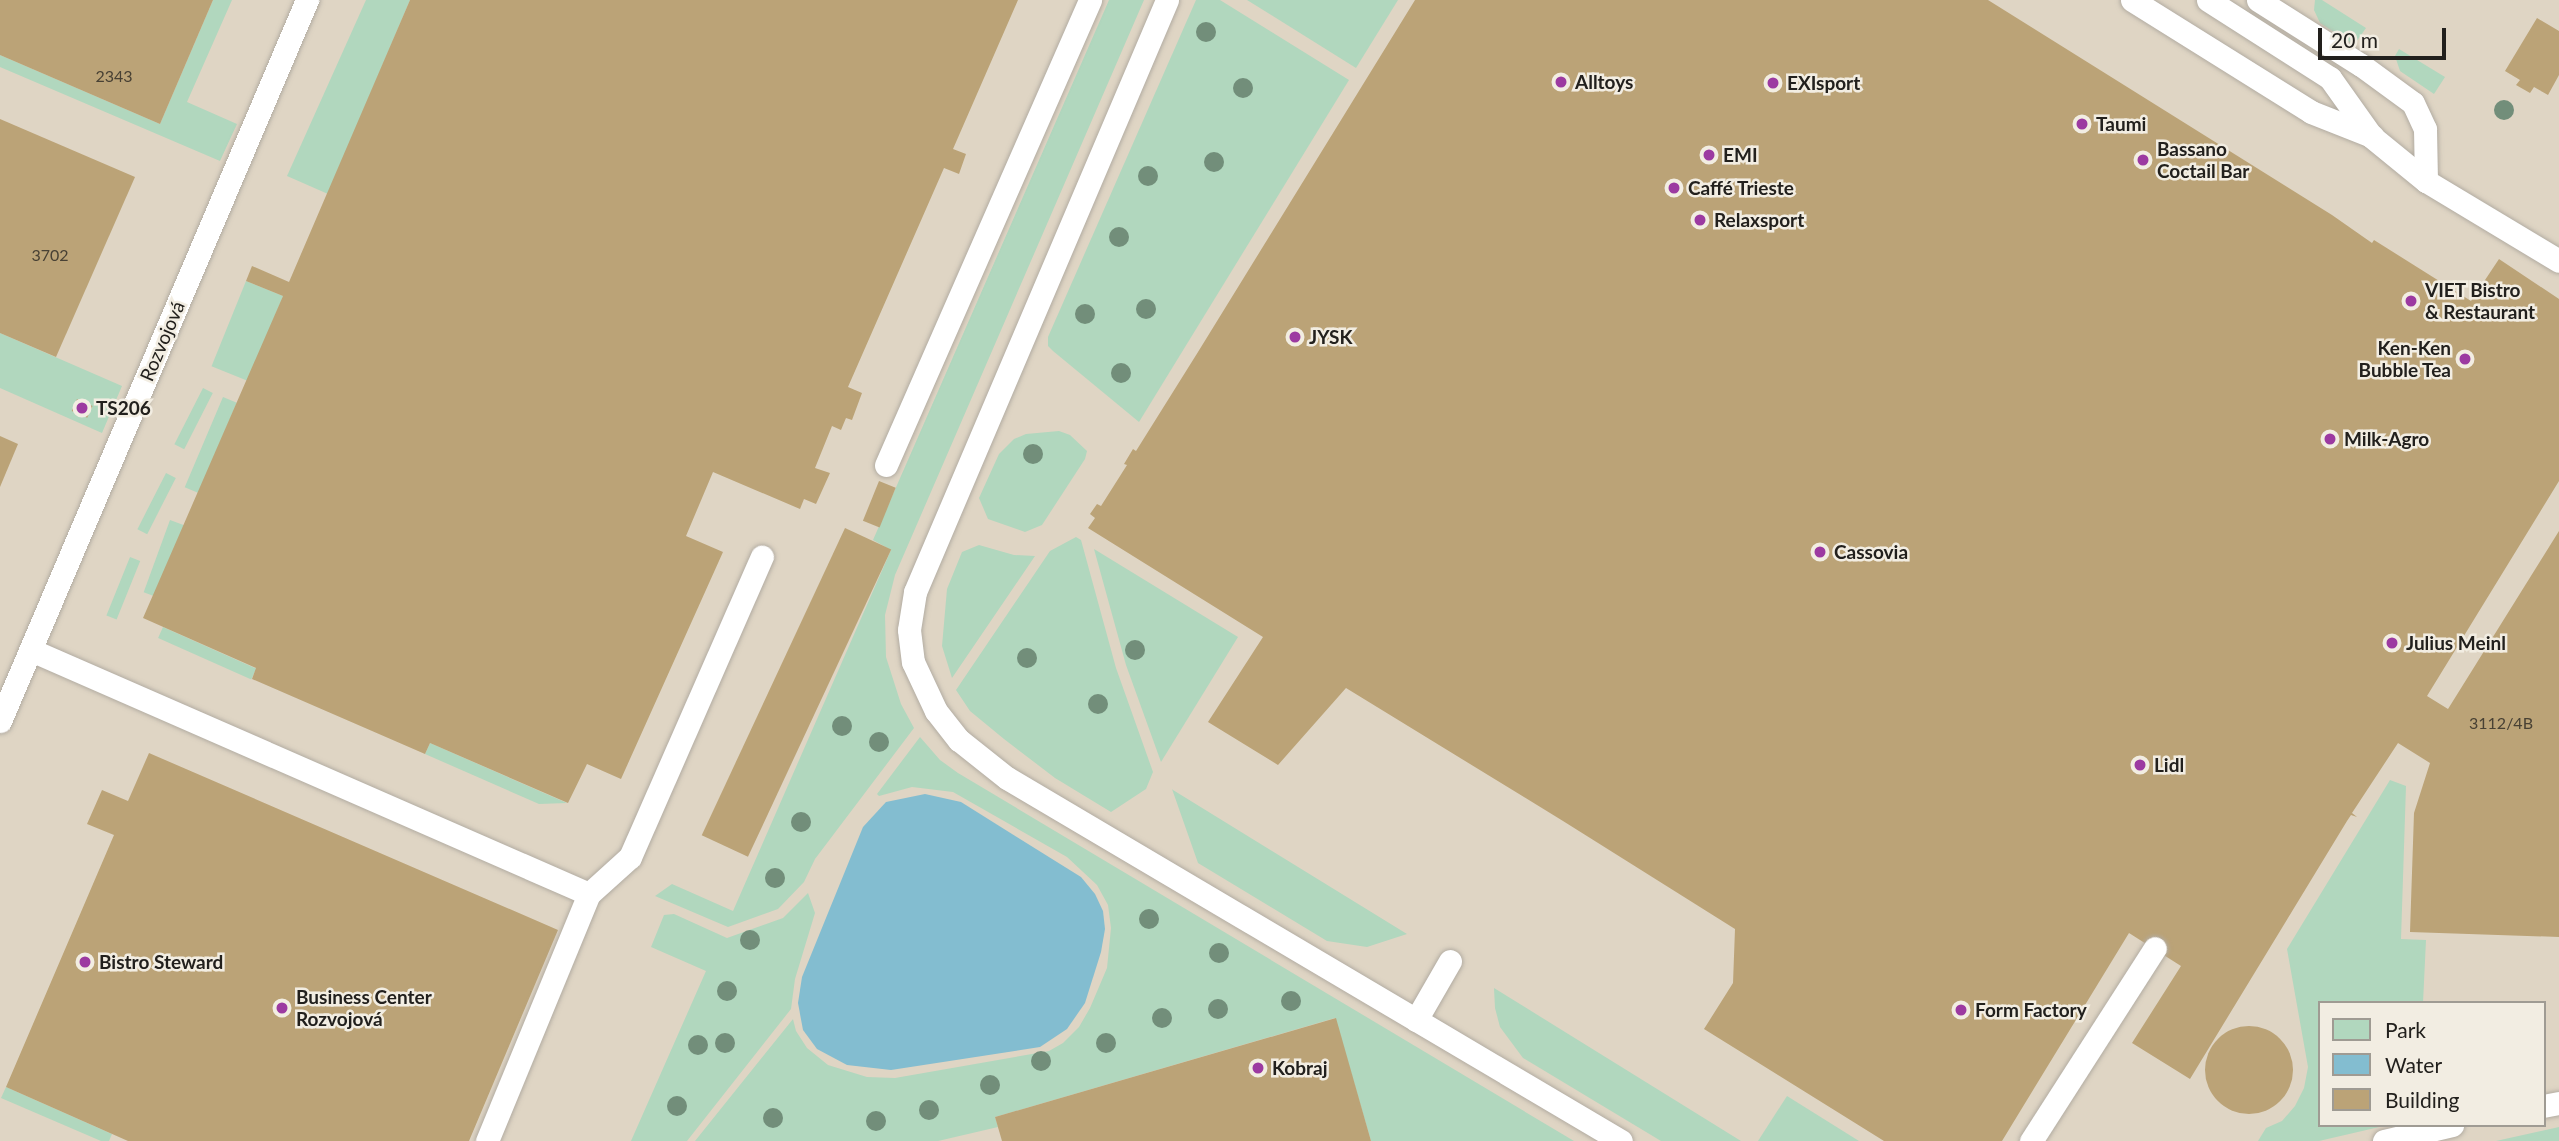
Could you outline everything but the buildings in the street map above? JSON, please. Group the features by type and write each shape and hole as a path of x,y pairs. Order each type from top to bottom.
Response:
{"lane":[{"name":"Rozvojová","path":"0,721 307,0"},
{"path":"886,465 1090,0"},
{"path":"1167,0 915,592 909,630 913,663 936,710 959,740 1007,778 1620,1141"},
{"path":"2132,0 2311,112 2372,136"},
{"path":"2208,0 2330,78 2372,136 2427,181 2559,261"},
{"path":"2258,0 2361,65 2413,103 2425,129 2427,181"},
{"path":"487,1141 589,894 630,857 762,556"},
{"path":"31,650 589,894"},
{"path":"2031,1141 2155,948"},
{"path":"1416,1020 1450,961"},
{"path":"2385,1141 2444,1127"}],"shaded area":[{"path":"0,0 2559,0 2559,1141 0,1141"}],"green space":[{"path":"213,0 232,0 187,102 237,124 220,161 0,67 0,55 160,124"},
{"path":"366,0 410,0 328,194 287,176"},
{"path":"1109,0 1144,0 895,575 885,615 886,657 901,704 914,728 815,859 804,882 778,909 728,927 655,896 672,884 733,911 891,550 873,540"},
{"path":"1196,0 1220,0 1349,80 1139,422 1053,351 1048,346 1048,337"},
{"path":"1247,0 1398,0 1356,68"},
{"path":"2315,0 2322,0 2366,28 2354,45 2320,23 2314,10"},
{"path":"2399,49 2445,77 2434,94 2400,71 2395,56"},
{"path":"246,281 283,296 249,381 212,366"},
{"path":"0,333 122,386 102,433 0,388"},
{"path":"203,388 213,393 184,449 174,444"},
{"path":"223,397 237,403 199,493 185,487"},
{"path":"1059,431 1070,435 1087,451 1085,459 1042,525 1025,532 988,519 979,498 999,454 1014,439 1026,434"},
{"path":"166,473 176,478 147,534 137,529"},
{"path":"170,520 184,525 158,597 144,592"},
{"path":"1076,537 1081,540 1116,668 1153,772 1146,789 1111,812 1055,778 1004,739 970,711 956,690 1050,551"},
{"path":"979,545 1014,555 1035,556 952,678 942,646 947,589 962,552"},
{"path":"1094,549 1238,637 1161,762 1126,665"},
{"path":"130,557 140,561 117,620 106,615"},
{"path":"163,627 256,668 251,679 158,638"},
{"path":"920,737 940,760 958,773 1574,1141 1371,1141 1335,1018 995,1117 998,1127 938,1141 695,1141 793,1019 796,1031 807,1048 828,1065 867,1077 895,1078 1049,1051 1063,1043 1079,1027 1090,1008 1107,968 1111,928 1108,905 1097,885 1067,857 953,792 912,787 879,796 877,794"},
{"path":"430,743 567,803 539,804 425,754"},
{"path":"2390,780 2406,786 2401,939 2426,940 2423,1001 2318,1001 2318,1127 2379,1127 2319,1141 2258,1141 2266,1128 2282,1121 2295,1106 2304,1088 2308,1067 2287,949"},
{"path":"1172,789 1407,934 1367,947 1327,941 1198,863"},
{"path":"808,893 815,913 795,979 791,1009 687,1141 631,1141 706,971 651,947 664,915 674,914 727,938 783,918"},
{"path":"1494,988 1741,1141 1661,1141 1523,1058 1500,1027"},
{"path":"6,1087 112,1134 109,1141 101,1141 1,1098"},
{"path":"1787,1096 1859,1141 1758,1141"},
{"path":"2559,1127 2559,1141 2496,1141"}],"water":[{"path":"925,794 961,802 1081,877 1095,894 1103,911 1105,929 1101,952 1085,1003 1067,1029 1040,1047 891,1070 847,1065 817,1049 803,1030 798,1003 802,977 863,827 886,802"}],"place":[{"name":"Alltoys","path":"1561,82"},
{"name":"EXIsport","path":"1773,83"},
{"name":"Taumi","path":"2082,124"},
{"name":"EMI","path":"1709,155"},
{"name":"Bassano Coctail Bar","path":"2143,160"},
{"name":"Caffé Trieste","path":"1674,188"},
{"name":"Relaxsport","path":"1700,220"},
{"name":"VIET Bistro & Restaurant","path":"2411,301"},
{"name":"JYSK","path":"1295,337"},
{"name":"Ken-Ken Bubble Tea","path":"2465,359"},
{"name":"TS206","path":"82,408"},
{"name":"Milk-Agro","path":"2330,439"},
{"name":"Cassovia","path":"1820,552"},
{"name":"Julius Meinl","path":"2392,643"},
{"name":"Lidl","path":"2140,765"},
{"name":"Bistro Steward","path":"85,962"},
{"name":"Business Center Rozvojová","path":"282,1008"},
{"name":"Form Factory","path":"1961,1010"},
{"name":"Kobraj","path":"1258,1068"}]}
